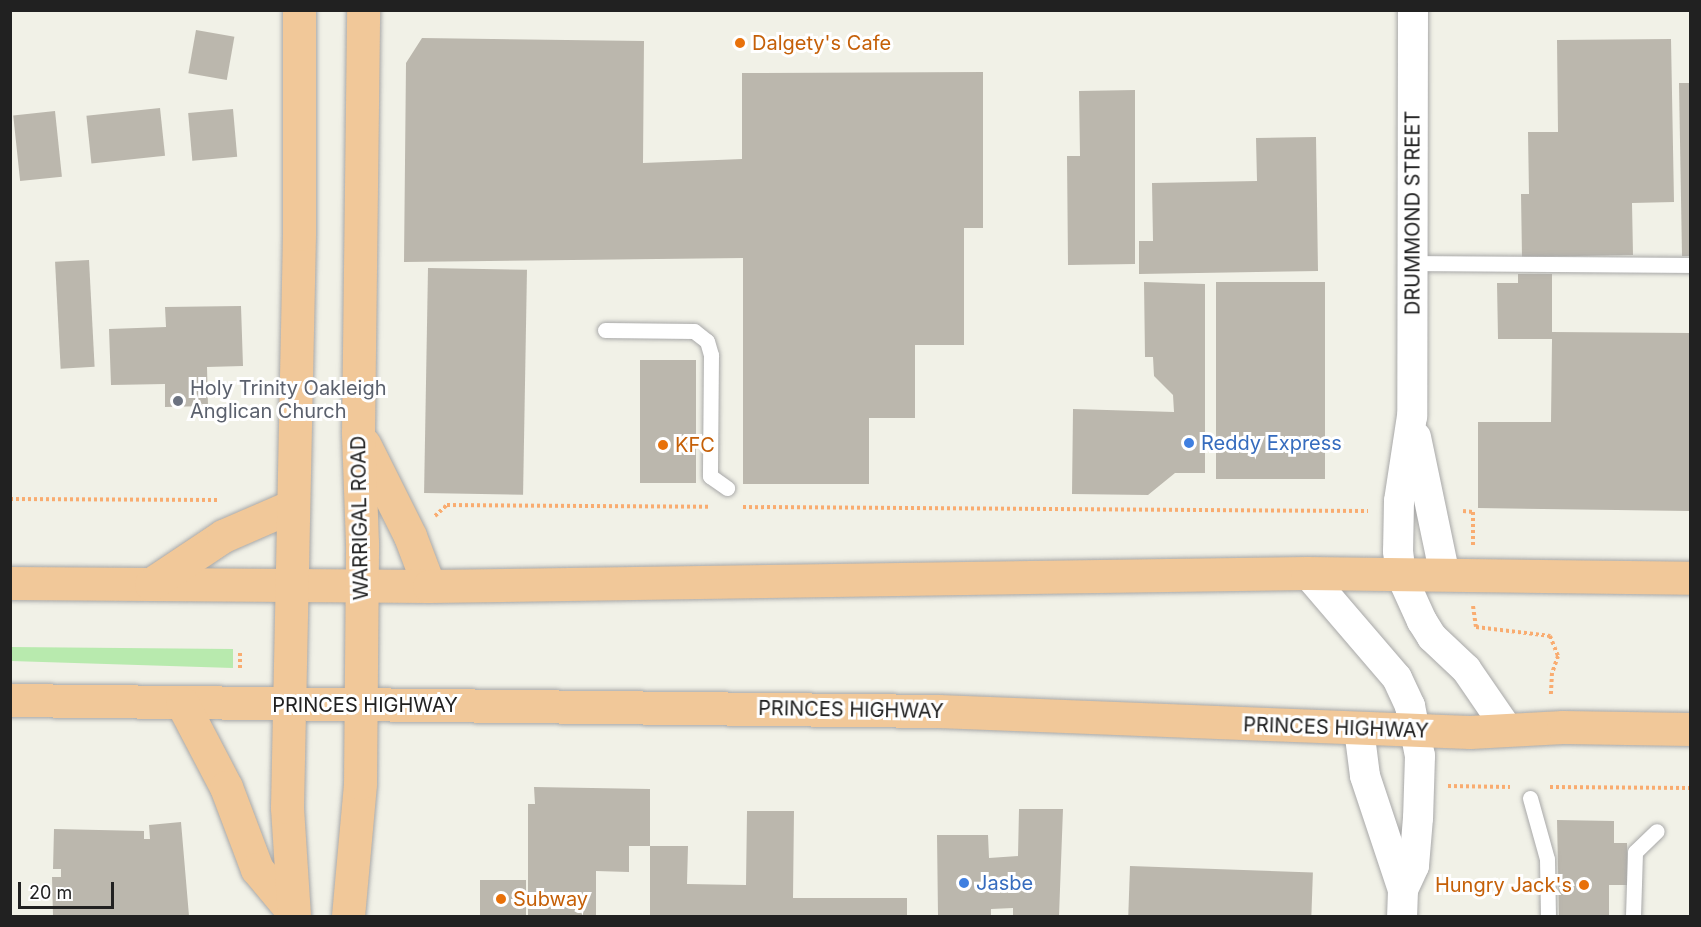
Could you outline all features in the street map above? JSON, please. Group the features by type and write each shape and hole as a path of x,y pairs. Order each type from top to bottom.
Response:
{"highway":[{"path":"293,914 287,807 299,234 299,10"},
{"name":"WARRIGAL ROAD","path":"348,916 356,854 361,704 358,432 363,10"},
{"path":"358,432 410,536 429,586"},
{"path":"151,584 223,536 292,506"},
{"path":"10,583 429,586 1307,573 1690,578"},
{"name":"PRINCES HIGHWAY","path":"10,700 926,711 1417,731 1549,728 1690,729"},
{"path":"182,703 226,787 257,869 293,914"}],"street":[{"name":"DRUMMOND STREET","path":"1413,10 1412,416 1396,538 1401,575 1432,637 1466,669 1508,730"},
{"name":"DRUMMOND STREET","path":"1412,416 1430,511 1459,576"},
{"path":"1307,573 1397,678 1417,731 1419,786 1414,866 1403,903"},
{"path":"1359,729 1365,776 1403,903"}],"lane":[{"path":"1413,263 1690,265"},
{"path":"605,330 694,331 707,341 711,355 710,476 727,488"},
{"path":"1525,792 1547,859 1548,916"},
{"path":"1633,916 1635,852 1657,831"}],"path":[{"path":"10,499 228,501"},
{"path":"410,536 447,505 716,507"},
{"path":"739,507 1398,511"},
{"path":"1430,511 1473,512 1459,576 1476,627 1550,636 1558,656 1552,673 1549,728"},
{"path":"240,650 240,668"},
{"path":"1419,786 1525,792"},
{"path":"1542,787 1690,788"}],"green space":[{"path":"11,647 233,649 233,668 11,661"}],"building":[{"path":"196,30 234,37 227,80 188,73"},
{"path":"422,38 644,41 643,163 742,159 742,73 983,72 983,228 964,228 964,345 915,345 915,418 869,418 869,484 743,484 743,258 404,262 406,63"},
{"path":"1671,39 1674,202 1632,203 1633,255 1522,257 1521,194 1529,194 1528,132 1558,132 1557,40"},
{"path":"1679,83 1690,83 1690,256 1682,256"},
{"path":"1135,90 1135,264 1068,265 1067,156 1080,156 1079,91"},
{"path":"160,108 165,156 91,163 86,116"},
{"path":"233,109 237,157 192,161 188,113"},
{"path":"55,111 62,177 20,181 13,115"},
{"path":"1316,137 1318,271 1139,274 1139,241 1153,241 1152,183 1257,181 1256,138"},
{"path":"89,260 95,367 61,369 55,262"},
{"path":"428,268 527,270 523,495 424,493"},
{"path":"1518,274 1552,274 1552,332 1690,333 1690,511 1478,508 1478,422 1551,422 1552,339 1498,339 1497,283 1518,283"},
{"path":"1144,282 1205,284 1205,473 1175,473 1148,495 1072,494 1073,409 1174,412 1173,395 1154,376 1153,357 1145,357"},
{"path":"1216,282 1325,282 1325,479 1216,479"},
{"path":"241,306 243,366 207,367 208,406 165,407 165,384 111,385 109,329 166,327 165,307"},
{"path":"640,360 696,360 696,483 640,483"},
{"path":"534,787 650,789 650,846 629,846 629,872 596,871 596,916 528,916 528,804 535,804"},
{"path":"1019,809 1063,809 1059,916 1013,916 1013,908 991,909 991,916 938,916 937,835 988,835 989,858 1018,856"},
{"path":"747,811 794,811 793,898 907,898 907,916 650,916 650,846 688,846 687,884 746,885"},
{"path":"1557,820 1614,821 1614,843 1627,843 1628,885 1609,885 1609,916 1559,916"},
{"path":"181,822 189,916 53,916 52,877 61,877 61,869 53,869 54,829 144,831 144,839 150,839 149,825"},
{"path":"1130,866 1313,872 1311,916 1128,916"},
{"path":"480,880 526,880 526,916 480,916"}],"place":[{"name":"Dalgety's Cafe","path":"740,43"},
{"name":"Holy Trinity Oakleigh Anglican Church","path":"178,401"},
{"name":"Reddy Express","path":"1189,443"},
{"name":"KFC","path":"663,445"},
{"name":"Jasbe","path":"964,883"},
{"name":"Hungry Jack's","path":"1584,885"},
{"name":"Subway","path":"501,899"}]}
